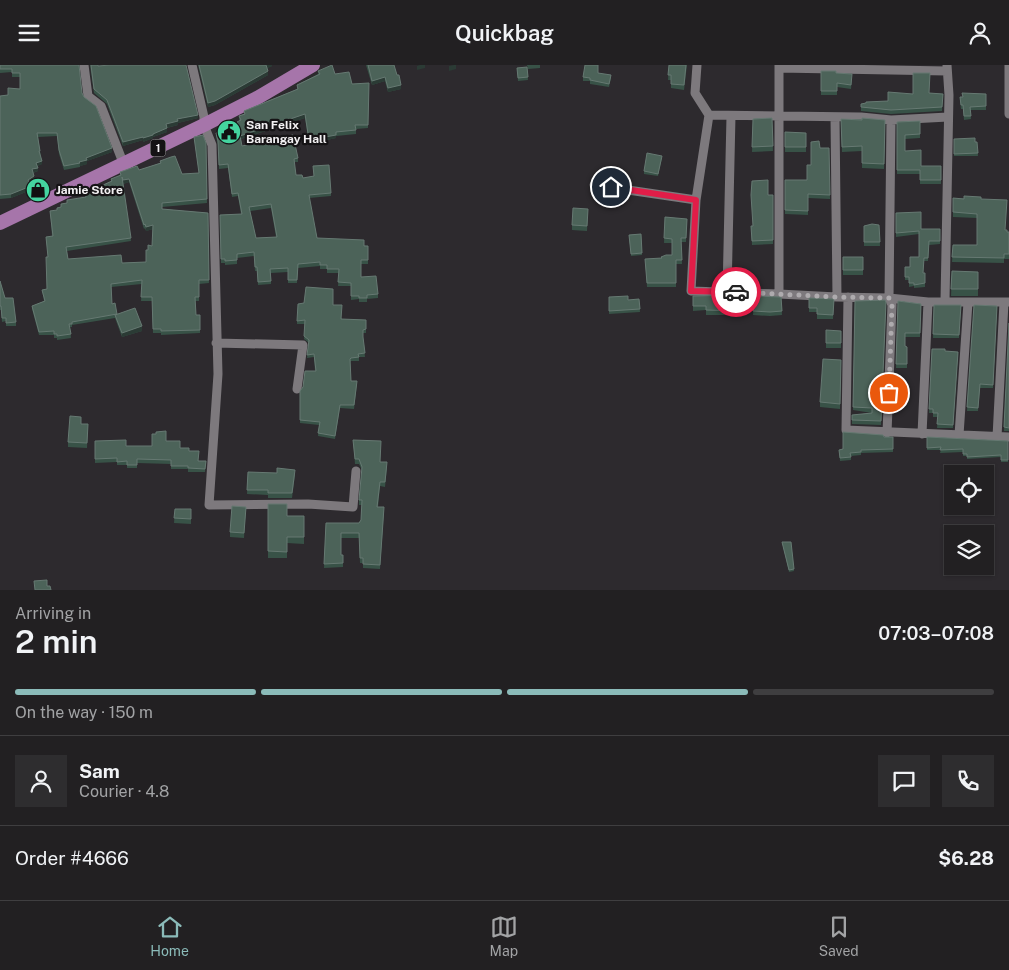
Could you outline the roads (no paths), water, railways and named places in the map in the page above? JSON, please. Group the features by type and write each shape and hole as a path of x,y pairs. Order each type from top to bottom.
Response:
{"highway":[{"name":"1","path":"0,223 204,125 257,98 313,65"}],"street":[{"path":"84,65 88,97 101,106 124,165"},
{"path":"192,65 204,117 204,125 212,145 218,374 209,505 308,504 353,507 356,471"},
{"path":"697,65 695,93 709,115 696,200 691,291 928,301 1007,302 997,437"},
{"path":"1009,65 1009,114"},
{"path":"779,294 779,67 947,68 949,95 945,301"},
{"path":"709,115 890,120 948,117"},
{"path":"727,292 731,116"},
{"path":"835,117 837,297"},
{"path":"887,433 892,305 889,298 890,120"},
{"path":"594,185 696,200"},
{"path":"848,297 846,430 1009,437"},
{"path":"922,434 928,301"},
{"path":"959,435 968,302"},
{"path":"216,343 303,345 297,389"}],"place":[{"name":"San Felix Barangay Hall","path":"229,132"},
{"name":"Jamie Store","path":"38,190"}]}
